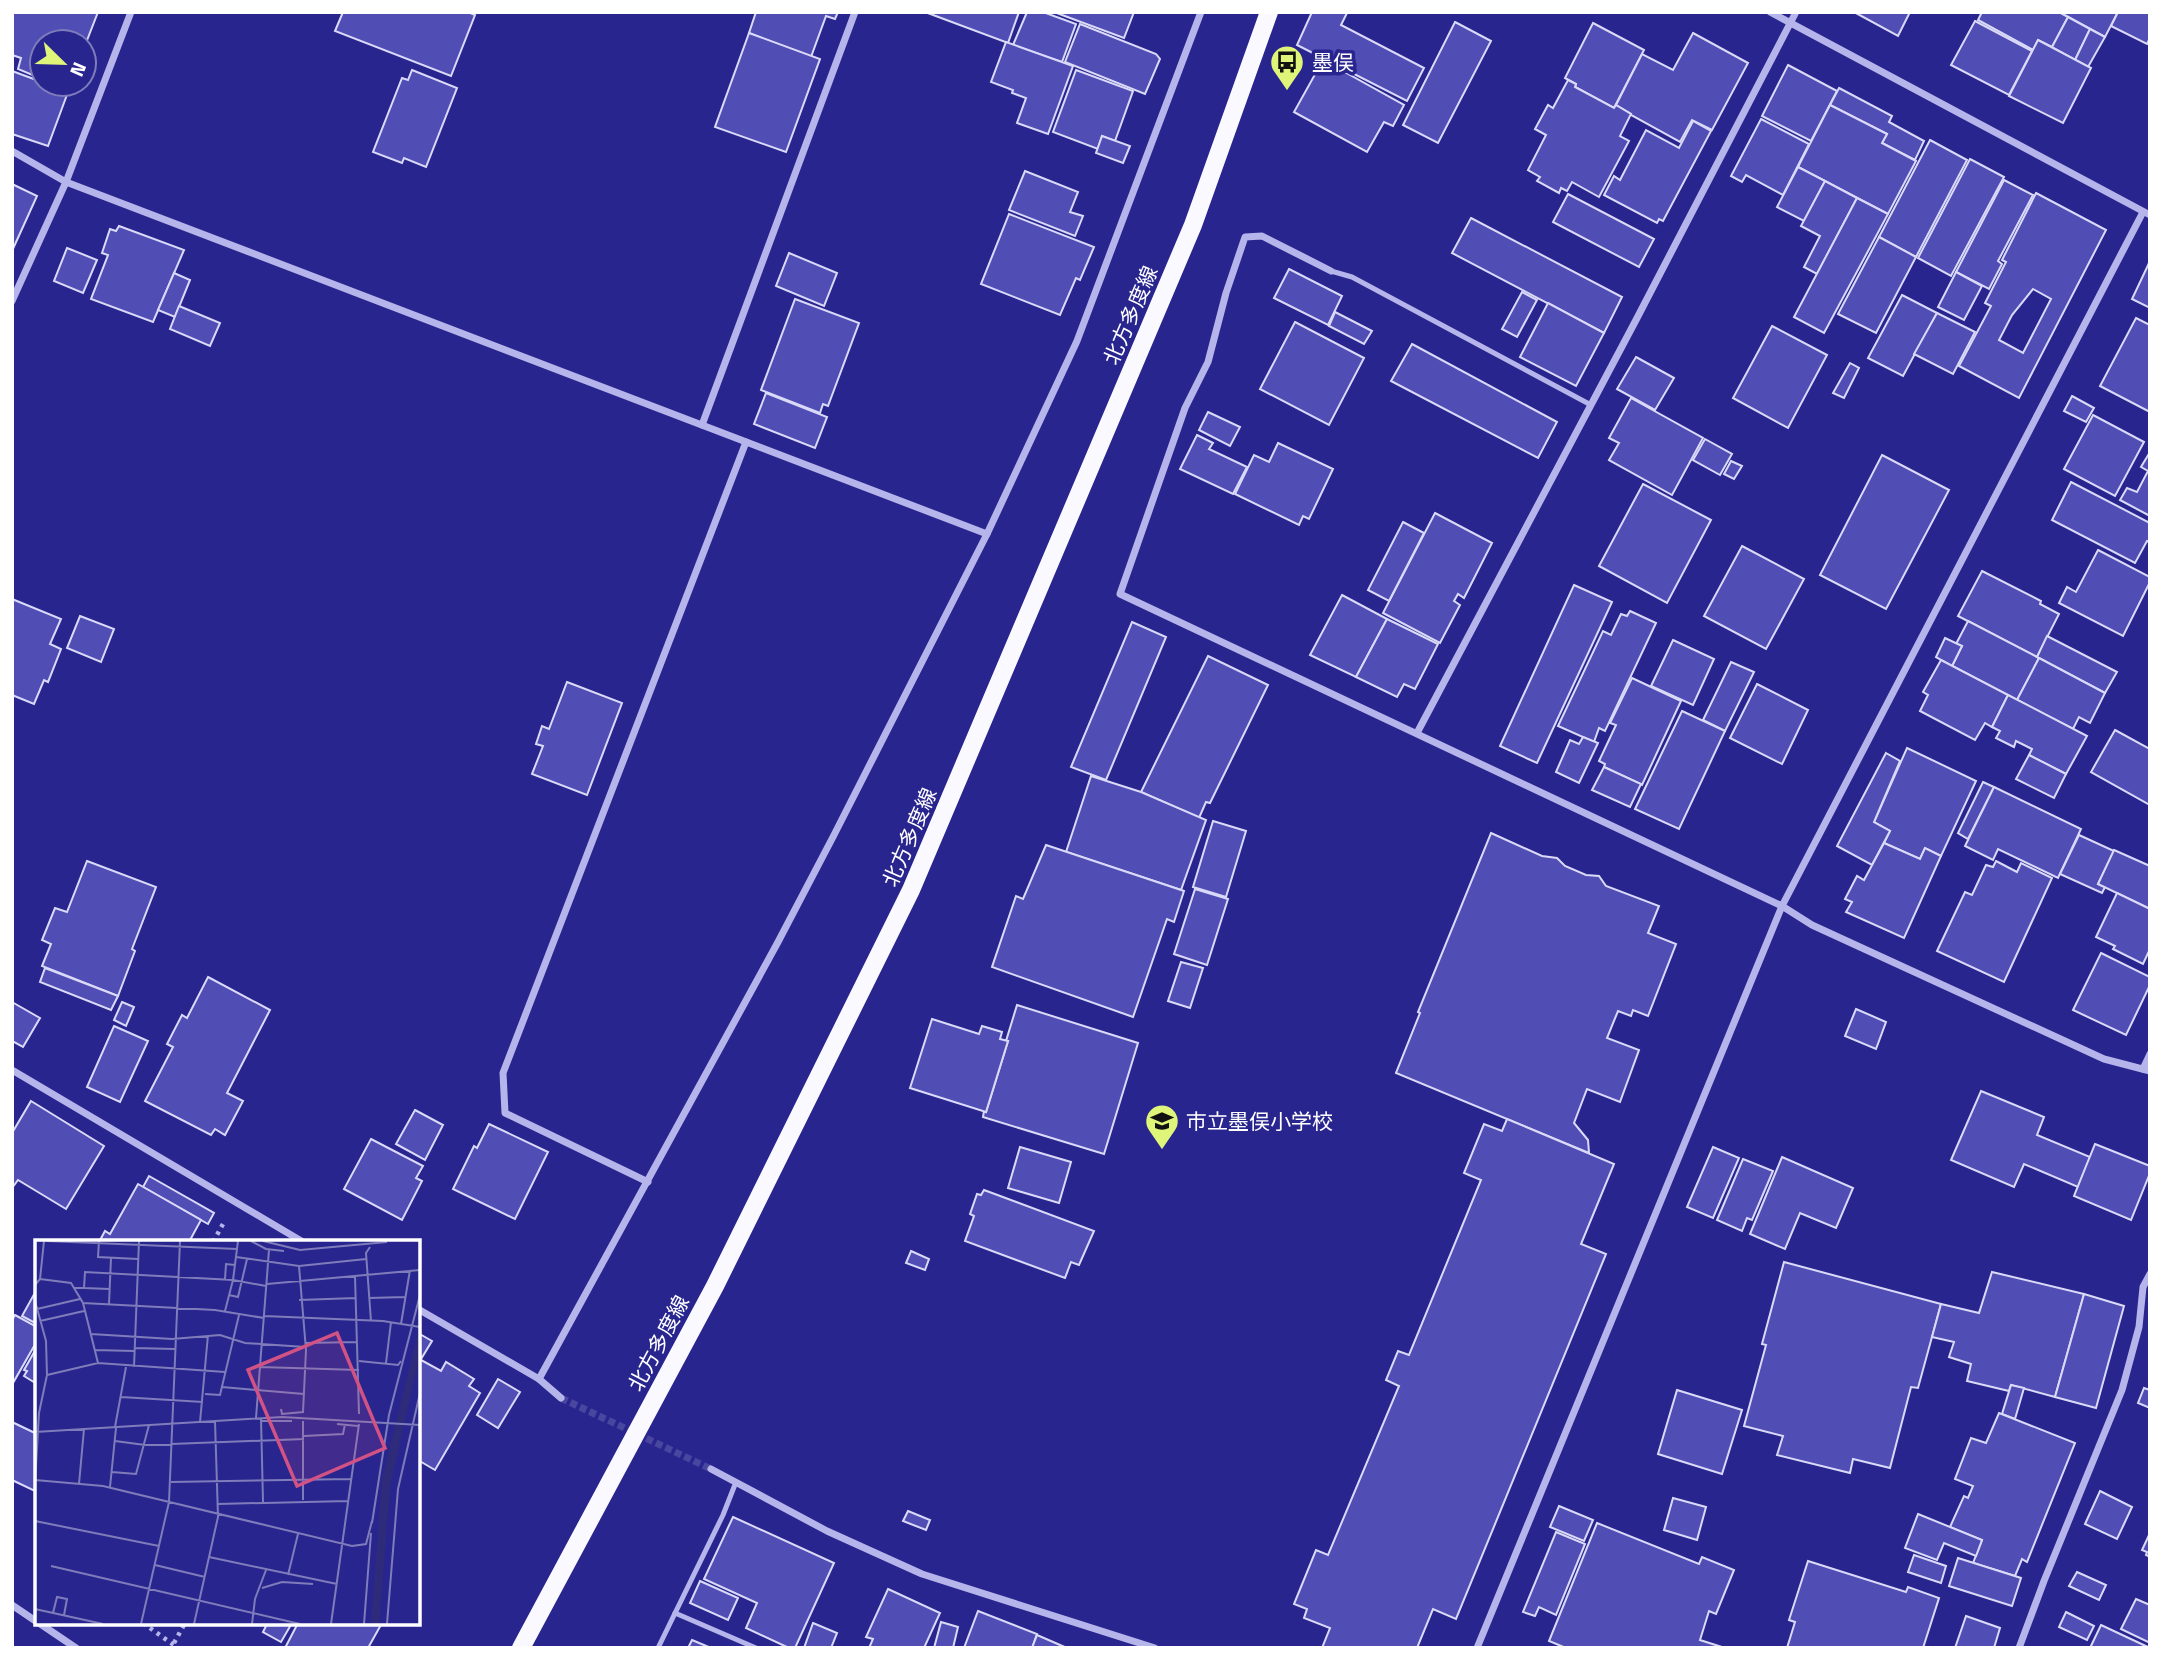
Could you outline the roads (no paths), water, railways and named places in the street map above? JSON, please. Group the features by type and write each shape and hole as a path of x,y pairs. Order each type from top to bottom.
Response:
{"main road":[{"name":"北方多度線","path":"521,1648 715,1286 911,890 1194,225 1269,12"}],"street":[{"path":"12,301 66,182 131,12"},
{"path":"702,425 855,12"},
{"path":"539,1379 834,835 987,534 1077,341 1201,12"},
{"path":"1477,1648 1782,906 2146,214 1770,12"},
{"path":"1417,733 1796,12"},
{"path":"12,151 66,182 987,534"},
{"path":"1331,271 1262,236 1245,237 1226,293 1209,362 1185,408 1119,594 1782,906 1812,925 2104,1059 2146,1070 2150,1054"},
{"path":"648,1182 505,1113 503,1073 746,442"},
{"path":"12,1070 300,1240"},
{"path":"2019,1648 2043,1581 2122,1390 2139,1327 2143,1287 2150,1274"},
{"path":"420,1310 539,1379 561,1398"},
{"path":"710,1469 827,1531 922,1574 1155,1648"},
{"path":"12,1605 35,1620"},
{"path":"42,1625 76,1648"}],"lane":[{"path":"1331,271 1352,277 1591,405"},
{"path":"657,1648 723,1515 736,1482"},
{"path":"675,1613 756,1648"}],"tunnel":[{"path":"561,1398 711,1469"}],"place":[{"name":"墨俣","path":"1287,92"},
{"name":"市立墨俣小学校","path":"1162,1151"}]}
